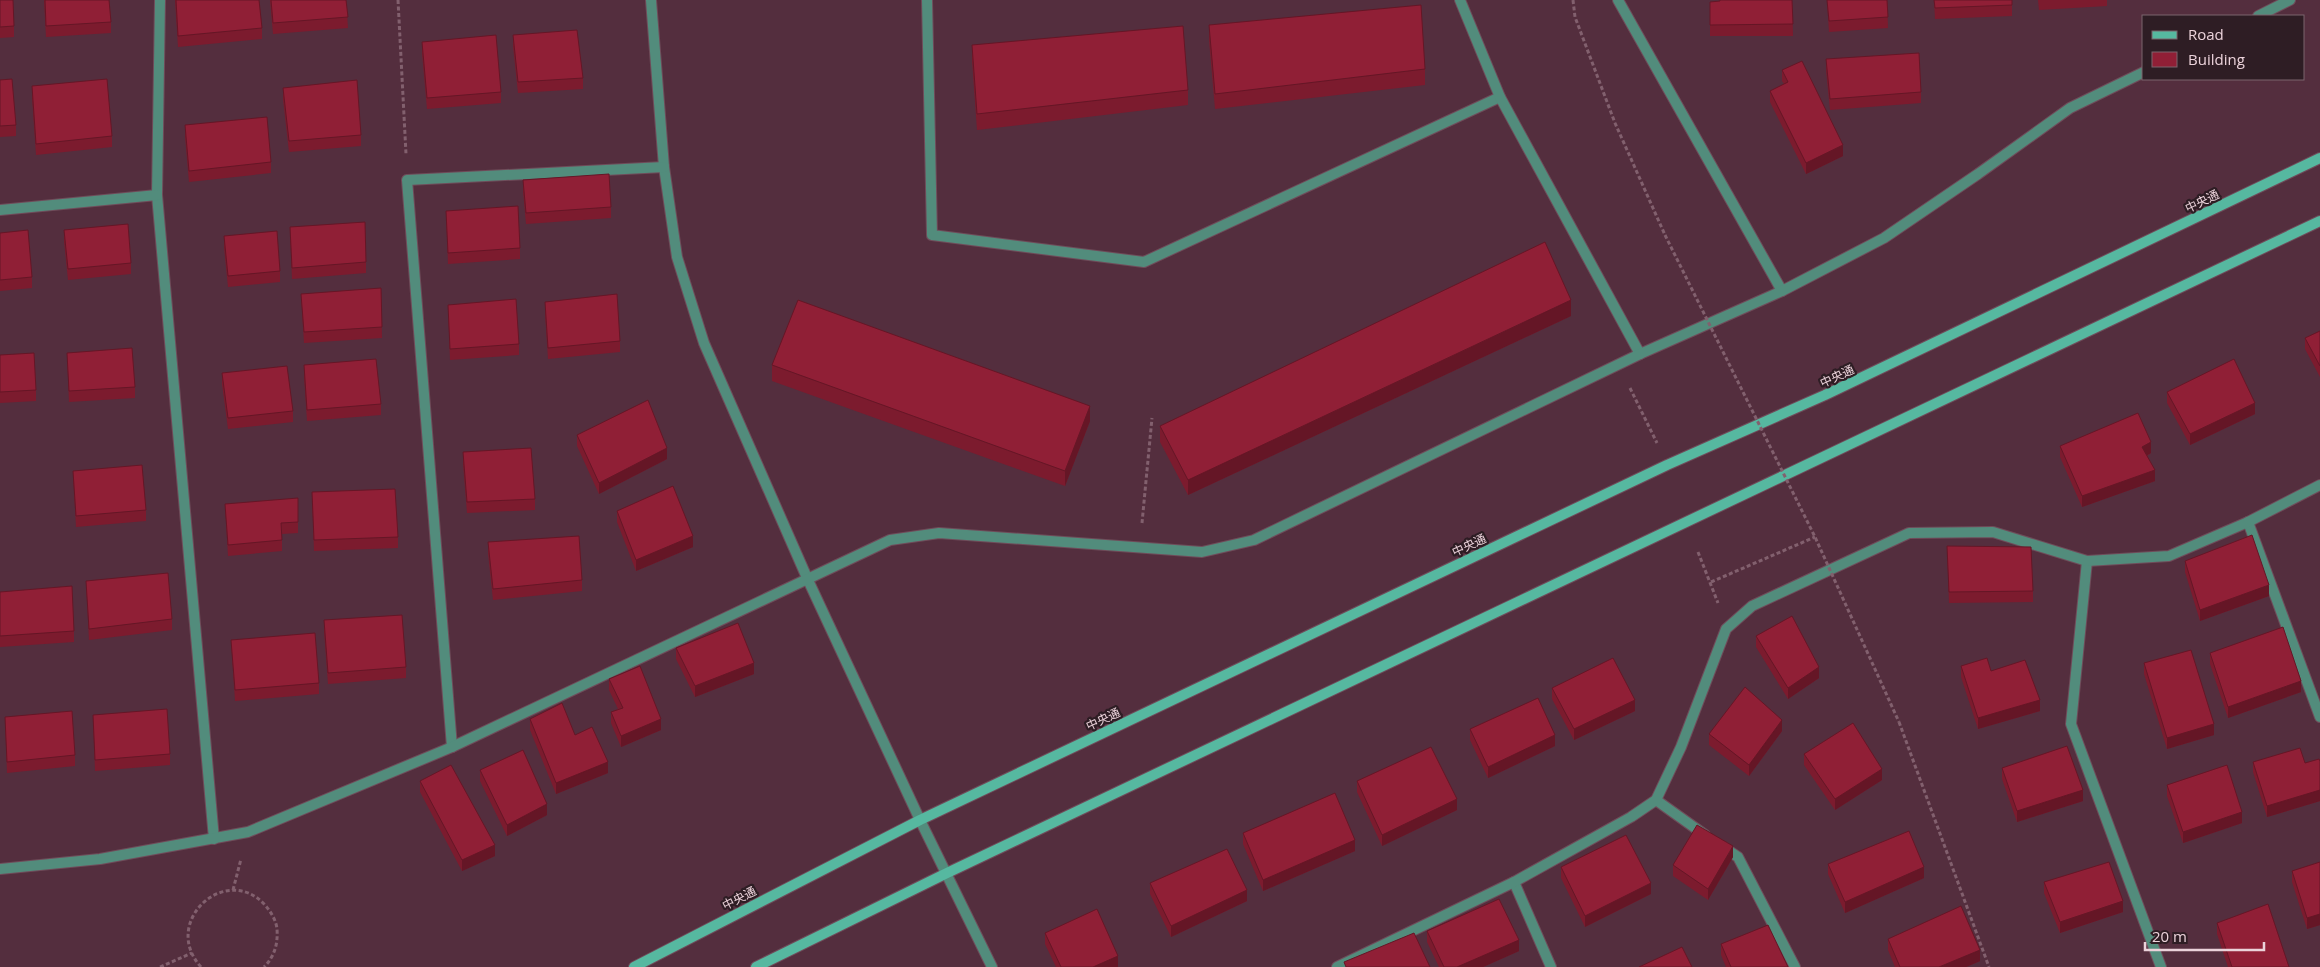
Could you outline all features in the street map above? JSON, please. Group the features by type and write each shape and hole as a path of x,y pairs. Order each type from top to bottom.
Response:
{"street":[{"path":"160,0 156,195 214,839"},
{"path":"652,0 664,167 677,257 704,344 808,580 920,820 992,967"},
{"path":"927,0 932,235 1144,262 1500,97"},
{"path":"1460,0 1500,97 1640,354"},
{"path":"1618,0 1782,292"},
{"path":"2260,15 2286,1"},
{"path":"0,869 100,859 248,832 452,747 890,540 939,533 1202,552 1254,540 1640,354 1782,292 1884,238 2070,108 2142,73"},
{"name":"中央通","path":"634,967 920,820 1667,465 1826,396 2320,158"},
{"path":"452,747 407,180 664,167"},
{"path":"0,210 156,195"},
{"path":"756,967 947,873 2320,221"},
{"path":"1337,967 1514,882 1631,817 1656,800 1680,748 1726,629 1752,606 1909,533 1993,532 2087,561 2168,556 2248,522 2320,485"},
{"path":"2248,522 2320,717"},
{"path":"2087,561 2071,724 2161,967"},
{"path":"1656,800 1738,857 1795,967"},
{"path":"1514,882 1550,967"}],"path":[{"path":"398,0 407,180"},
{"path":"1573,0 1575,17 1615,123 1665,235 1815,537 1899,722 1989,967"},
{"path":"1629,384 1667,465"},
{"path":"1140,548 1152,418"},
{"path":"1712,582 1815,537"},
{"path":"1698,552 1712,582 1726,629"},
{"path":"201,967 192,954 188,939 189,924 195,911 205,900 218,893 233,890 247,893 260,900 270,911 276,924 278,939 274,954 264,967"},
{"path":"160,967 192,954"}],"building":[{"path":"0,0 13,0 14,26 0,27"},
{"path":"45,0 109,0 111,22 46,26"},
{"path":"176,0 259,0 262,28 178,36"},
{"path":"271,0 346,0 348,17 273,23"},
{"path":"1720,0 1792,0 1793,24 1710,25 1710,2"},
{"path":"1827,0 1887,0 1888,17 1829,21"},
{"path":"1934,0 2012,0 2012,5 1935,8"},
{"path":"1421,5 1425,69 1215,94 1209,25"},
{"path":"1183,26 1188,90 977,114 972,45"},
{"path":"577,30 583,78 518,82 513,35"},
{"path":"496,35 501,92 427,98 422,42"},
{"path":"1919,53 1921,92 1830,99 1826,59"},
{"path":"1802,61 1843,145 1806,163 1770,91 1788,82 1782,70"},
{"path":"12,79 16,125 0,126 0,80"},
{"path":"107,79 112,136 36,144 32,86"},
{"path":"357,80 361,135 289,141 283,88"},
{"path":"267,117 271,162 189,171 185,125"},
{"path":"609,174 611,207 526,213 523,180"},
{"path":"518,206 520,248 448,253 446,211"},
{"path":"365,222 366,262 292,268 290,227"},
{"path":"128,224 131,263 68,269 64,230"},
{"path":"28,230 32,277 0,280 0,233"},
{"path":"277,231 280,271 228,276 224,236"},
{"path":"1545,242 1571,300 1188,480 1160,426"},
{"path":"381,288 382,327 304,332 301,294"},
{"path":"617,294 620,341 548,348 545,302"},
{"path":"516,299 519,344 450,349 448,305"},
{"path":"798,300 1090,406 1065,471 772,365"},
{"path":"2320,331 2320,366 2305,338"},
{"path":"132,348 135,387 69,391 67,353"},
{"path":"34,353 36,390 0,392 0,355"},
{"path":"376,359 381,404 307,410 304,365"},
{"path":"2234,359 2255,403 2190,434 2167,392"},
{"path":"287,366 293,411 228,418 222,373"},
{"path":"648,400 667,448 599,483 577,435"},
{"path":"2138,413 2151,442 2142,447 2155,470 2082,496 2060,446"},
{"path":"531,448 535,499 467,502 463,452"},
{"path":"142,465 146,510 76,516 73,471"},
{"path":"673,486 693,536 636,560 617,511"},
{"path":"395,489 398,537 314,540 312,492"},
{"path":"298,498 298,522 281,523 282,540 228,545 225,504"},
{"path":"2252,535 2269,585 2200,610 2185,561"},
{"path":"579,536 582,580 493,589 488,542"},
{"path":"1947,546 2031,547 2033,591 1949,592"},
{"path":"168,573 172,619 89,629 86,581"},
{"path":"72,586 74,631 0,636 0,592"},
{"path":"402,615 406,667 328,673 324,620"},
{"path":"1792,616 1819,667 1788,688 1756,636"},
{"path":"738,623 754,663 695,686 676,648"},
{"path":"2283,627 2301,681 2228,707 2210,653"},
{"path":"315,633 319,683 235,690 231,640"},
{"path":"2191,650 2214,724 2167,738 2144,663"},
{"path":"1613,658 1635,700 1574,729 1552,688"},
{"path":"1987,658 1991,671 2025,660 2040,700 1978,718 1961,666"},
{"path":"640,666 661,719 621,736 611,712 623,708 609,679"},
{"path":"1745,687 1782,720 1749,765 1709,734"},
{"path":"1538,698 1555,735 1488,767 1470,729"},
{"path":"562,703 575,735 592,727 608,762 556,783 530,719"},
{"path":"167,709 170,754 95,760 93,715"},
{"path":"72,711 75,755 7,762 5,717"},
{"path":"1853,723 1882,769 1835,799 1804,754"},
{"path":"2067,746 2083,790 2017,811 2002,768"},
{"path":"1431,747 1457,799 1382,835 1357,781"},
{"path":"2300,748 2305,763 2319,759 2320,761 2320,790 2267,806 2253,762"},
{"path":"523,750 547,804 507,825 480,770"},
{"path":"451,765 495,845 462,860 420,781"},
{"path":"2227,765 2242,812 2183,832 2167,785"},
{"path":"1335,793 1355,840 1263,880 1243,833"},
{"path":"1697,825 1733,846 1708,889 1673,865"},
{"path":"1909,831 1924,867 1845,902 1828,864"},
{"path":"1626,835 1651,883 1585,916 1561,867"},
{"path":"1227,849 1247,890 1171,926 1150,883"},
{"path":"2109,862 2123,901 2060,922 2044,882"},
{"path":"2320,862 2320,914 2307,918 2292,871"},
{"path":"1499,899 1519,940 1457,967 1444,967 1427,931"},
{"path":"2268,904 2289,967 2232,967 2217,923"},
{"path":"1961,906 1980,950 1939,967 1900,967 1888,939"},
{"path":"1097,909 1118,956 1093,967 1061,967 1045,933"},
{"path":"1768,925 1788,967 1731,967 1721,944"},
{"path":"1414,933 1430,967 1346,967 1344,962"},
{"path":"1682,947 1692,967 1639,967"}]}
